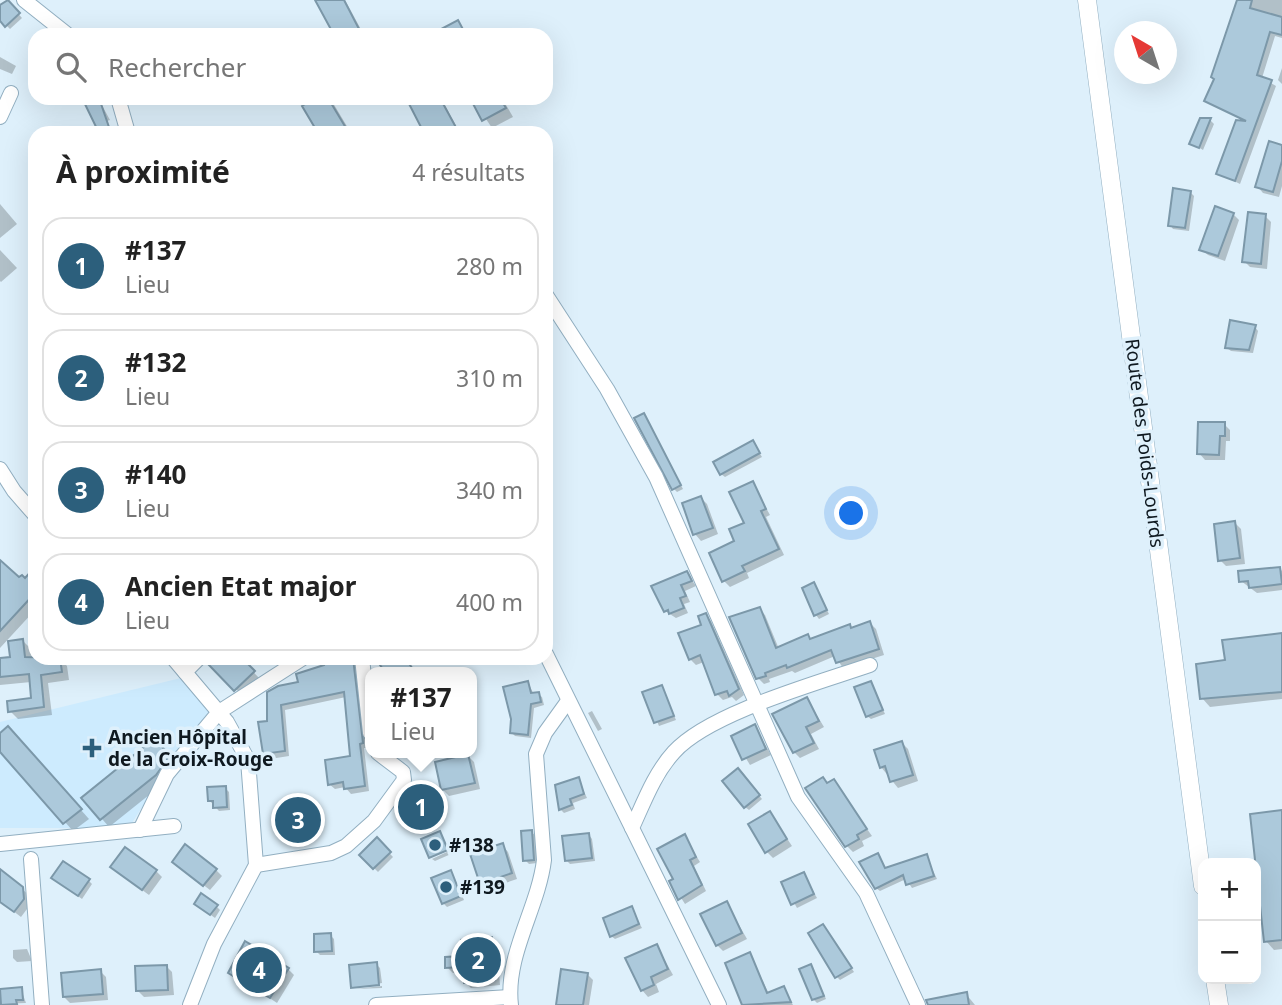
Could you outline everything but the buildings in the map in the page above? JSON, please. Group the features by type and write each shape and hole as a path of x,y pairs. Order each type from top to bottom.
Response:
{"street":[{"path":"24,0 59,28"},
{"name":"Route des Poids-Lourds","path":"1087,0 1199,858"},
{"path":"0,117 11,93"},
{"path":"120,105 126,126"},
{"path":"553,306 607,389 656,477 756,705 805,809 870,899 918,1005"},
{"path":"0,469 28,506"},
{"path":"179,665 219,712 248,760 256,865 214,944 190,1005"},
{"path":"185,672 192,665"},
{"path":"140,830 167,774 219,712 292,665"},
{"path":"363,665 365,686"},
{"path":"551,665 719,1005"},
{"path":"632,828 660,769 675,751 694,735 756,705 870,665"},
{"path":"376,1005 510,1001 514,964 544,860 536,754 545,733 568,701"},
{"path":"256,865 331,853 358,837 404,780 402,772 384,758"},
{"path":"0,844 174,826"},
{"path":"30,859 43,1005"},
{"path":"1216,984 1219,1005"}],"shaded area":[{"name":"Ancien Hôpital de la Croix-Rouge","path":"185,677 214,712 163,774 132,823 83,828 0,828 0,722"}],"place":[{"name":"Ancien Hôpital de la Croix-Rouge","path":"92,748"},
{"name":"#137","path":"421,807"},
{"name":"#140","path":"298,820"},
{"name":"#138","path":"435,845"},
{"name":"#139","path":"446,887"},
{"name":"#132","path":"478,960"},
{"name":"Ancien Etat major","path":"259,970"}]}
